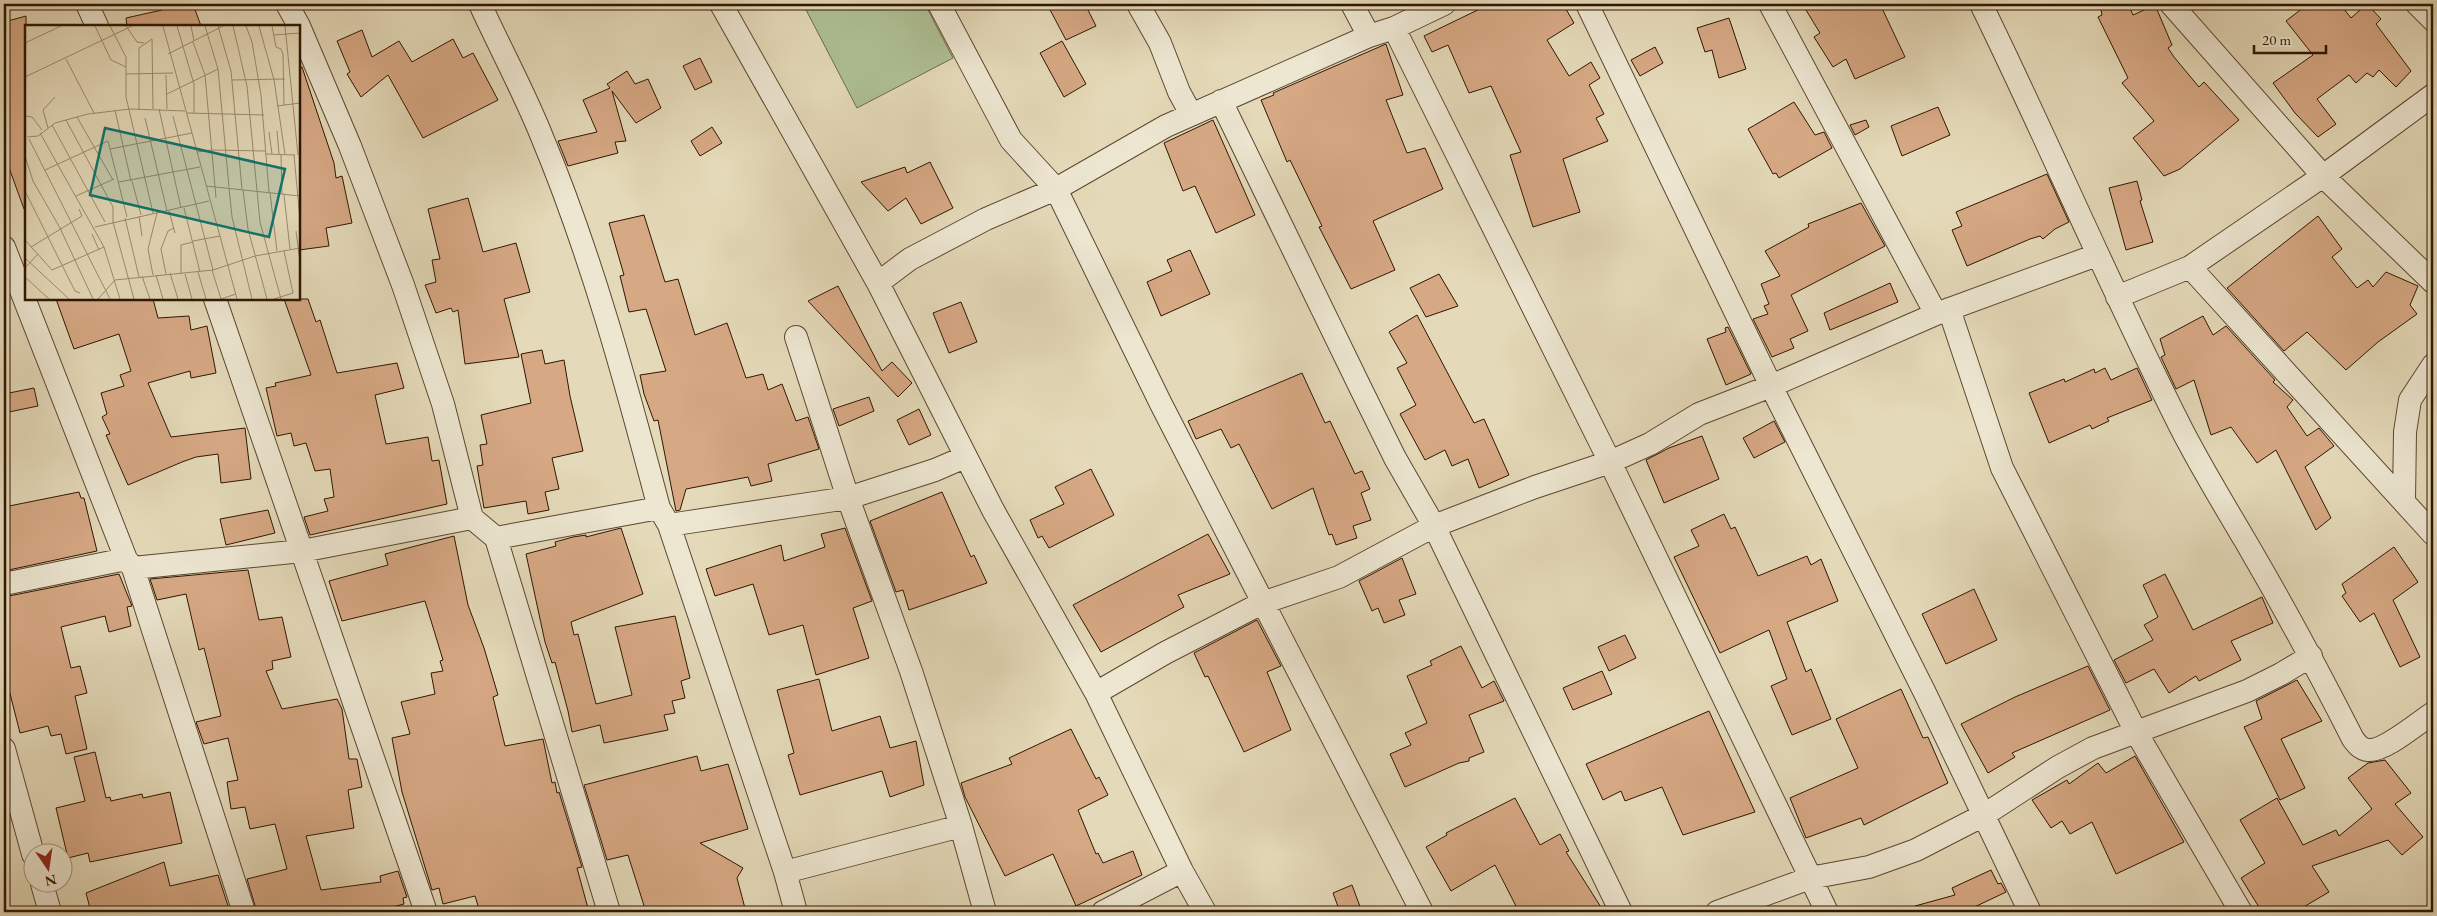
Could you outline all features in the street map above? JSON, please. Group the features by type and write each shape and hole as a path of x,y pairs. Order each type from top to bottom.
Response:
{"street":[{"path":"87,4 97,25"},
{"path":"287,4 298,25"},
{"path":"480,4 542,137 579,238 632,406 664,516 785,872 796,912"},
{"path":"721,4 878,283 965,458 1096,693 1182,871 1205,912"},
{"path":"939,4 1011,140 1056,189 1161,404 1422,912"},
{"path":"1138,4 1160,43 1179,92 1192,114"},
{"path":"1352,4 1369,36"},
{"path":"878,283 918,255 986,219 1056,189 1166,126 1369,36 1394,28 1444,4"},
{"path":"1587,4 1771,386 1984,815 2030,912"},
{"path":"1770,4 1943,311 2002,468 2136,732 2241,912"},
{"path":"1981,4 2018,79 2117,297 2214,491 2311,656 2353,739 2360,748 2369,750 2380,748 2433,713"},
{"path":"2171,4 2324,176 2433,282"},
{"path":"2417,4 2433,20"},
{"path":"300,28 350,146 403,284 443,404 472,518 496,538 609,912"},
{"path":"1394,28 1610,462 1827,912"},
{"path":"2117,297 2190,267 2324,176 2433,95"},
{"path":"1221,101 1395,458 1434,526 1621,912"},
{"path":"4,247 25,300"},
{"path":"1096,693 1165,653 1262,603 1339,577 1434,526 1535,487 1610,462 1650,444 1699,414 1771,386 1943,311 2097,255"},
{"path":"2190,267 2433,534"},
{"path":"25,300 130,564 244,912"},
{"path":"215,300 426,912"},
{"path":"796,337 848,498 911,671 961,826 985,912"},
{"path":"2404,500 2405,432 2410,400 2433,365"},
{"path":"496,538 664,516 848,498 965,458"},
{"path":"4,584 130,564 302,551 472,518"},
{"path":"1717,912 1810,878 1869,867 1906,854 1984,815 2058,767 2093,748 2247,690 2281,674 2311,656"},
{"path":"4,748 30,844"},
{"path":"785,872 961,826"},
{"path":"1103,912 1182,871"},
{"path":"45,894 50,912"}],"green space":[{"path":"803,4 925,4 953,58 857,108"}],"building":[{"path":"160,4 193,4 201,25 127,25 126,18 162,10"},
{"path":"1047,4 1085,4 1096,26 1066,40"},
{"path":"1490,4 1563,4 1574,23 1547,40 1569,76 1591,62 1600,78 1589,85 1604,114 1596,118 1608,141 1563,159 1580,212 1533,227 1510,155 1521,152 1491,86 1469,93 1448,45 1432,52 1424,36"},
{"path":"1816,4 1880,4 1905,57 1855,79 1846,59 1833,67 1814,37 1820,33 1806,10"},
{"path":"2100,4 2128,4 2133,15 2155,5 2172,45 2168,48 2174,57 2199,87 2204,82 2239,120 2180,169 2164,176 2133,138 2154,121 2122,83 2128,78 2098,17 2102,15"},
{"path":"2308,4 2340,4 2351,18 2367,4 2381,19 2376,24 2411,71 2396,87 2379,70 2373,77 2367,73 2356,83 2349,75 2317,99 2336,124 2318,137 2295,113 2273,83 2313,55 2286,21"},
{"path":"26,16 25,209 4,154 4,22"},
{"path":"1729,18 1746,69 1719,78 1712,50 1705,52 1697,28"},
{"path":"362,30 372,57 399,41 412,62 453,39 463,58 473,53 498,100 423,138 388,75 361,97 347,74 350,72 337,41"},
{"path":"1062,41 1086,84 1064,97 1040,53"},
{"path":"1386,44 1403,95 1386,100 1407,153 1425,148 1443,189 1373,221 1395,270 1351,289 1319,227 1322,226 1290,160 1287,162 1261,100"},
{"path":"1655,47 1663,63 1640,76 1631,60"},
{"path":"700,58 712,82 695,90 683,66"},
{"path":"302,67 334,163 336,178 342,176 352,223 326,228 329,246 300,250 300,68"},
{"path":"627,71 635,84 648,79 661,108 636,123 612,91 626,141 615,142 618,153 568,166 558,141 597,132 583,100 610,88 607,84"},
{"path":"1794,102 1815,135 1824,132 1832,148 1779,178 1776,173 1773,174 1748,129"},
{"path":"1938,107 1950,135 1902,156 1891,126"},
{"path":"1213,120 1255,215 1216,233 1195,186 1183,191 1164,143"},
{"path":"1866,120 1869,127 1855,135 1850,125"},
{"path":"712,127 722,143 700,156 691,141"},
{"path":"930,162 953,208 921,224 906,198 888,211 861,182 905,167 907,173"},
{"path":"2047,174 2069,222 2055,229 2043,239 2040,236 2030,239 1967,266 1952,230 1962,226 1956,212"},
{"path":"2137,181 2142,200 2140,201 2153,242 2126,250 2109,188"},
{"path":"468,198 483,252 516,243 530,292 504,299 519,357 465,364 458,310 453,312 451,308 436,313 425,285 436,282 432,260 440,259 428,209"},
{"path":"1861,203 1885,246 1791,295 1808,331 1790,339 1794,348 1772,357 1753,319 1768,314 1764,306 1769,304 1761,284 1780,276 1765,251 1809,227 1808,224"},
{"path":"644,215 665,282 678,279 695,335 727,323 746,378 763,374 768,390 782,384 796,421 808,417 819,449 768,464 772,481 751,486 748,477 686,489 680,510 676,511 658,420 654,421 644,394 640,375 666,371 646,309 629,312 620,276 624,275 609,223"},
{"path":"2318,216 2342,249 2332,257 2357,288 2368,280 2373,287 2386,272 2418,286 2410,305 2417,314 2378,342 2346,370 2307,332 2284,351 2227,288"},
{"path":"1190,250 1210,294 1161,316 1147,282 1172,271 1167,260"},
{"path":"1439,274 1458,306 1426,317 1410,288"},
{"path":"1890,283 1898,302 1830,330 1824,313"},
{"path":"838,286 882,371 892,362 912,383 898,397 808,301"},
{"path":"308,299 316,322 320,320 337,373 397,363 404,388 375,395 386,444 428,437 432,461 439,460 447,504 310,535 304,517 328,511 324,499 334,497 330,469 315,471 306,443 294,446 291,433 277,436 266,388 276,386 275,383 311,375 284,300"},
{"path":"56,300 153,300 158,318 189,316 191,330 207,326 216,373 191,378 190,371 148,383 171,437 245,428 251,479 221,483 218,454 196,457 128,485 106,435 110,434 102,417 107,414 101,393 124,386 120,375 131,371 119,334 74,349"},
{"path":"961,302 977,342 949,353 933,313"},
{"path":"1417,315 1474,423 1484,419 1509,475 1479,488 1468,459 1452,466 1445,450 1425,460 1400,414 1416,405 1397,368 1407,363 1389,332"},
{"path":"2203,316 2213,335 2226,326 2275,380 2273,382 2293,400 2287,407 2307,436 2319,428 2334,446 2305,467 2331,518 2316,530 2276,450 2257,463 2231,427 2211,435 2194,380 2176,389 2161,357 2165,355 2160,339"},
{"path":"1728,327 1751,374 1726,385 1707,339 1726,332 1725,328"},
{"path":"542,350 545,364 564,360 583,451 552,458 559,489 545,492 549,510 528,514 526,501 484,508 477,466 483,465 480,445 487,444 481,415 531,403 521,354"},
{"path":"2105,368 2111,380 2137,368 2152,400 2107,418 2109,421 2092,429 2090,425 2049,443 2029,393 2064,379 2065,382 2094,369 2095,373"},
{"path":"1302,373 1325,423 1330,421 1355,474 1362,471 1370,489 1361,493 1371,520 1353,526 1357,538 1336,545 1332,534 1329,535 1313,488 1272,509 1239,444 1231,448 1221,429 1196,439 1188,421"},
{"path":"34,388 38,406 4,413 4,394"},
{"path":"869,397 874,411 839,426 833,409"},
{"path":"919,409 931,435 909,445 897,420"},
{"path":"1774,421 1785,442 1754,458 1743,438"},
{"path":"1702,436 1719,479 1664,503 1646,460 1669,448"},
{"path":"1091,469 1114,515 1049,548 1042,536 1038,538 1030,520 1064,504 1055,487"},
{"path":"79,492 81,498 84,498 97,551 4,571 4,507"},
{"path":"942,492 971,557 974,555 987,583 909,610 903,590 896,592 870,521"},
{"path":"268,510 275,533 226,545 220,519"},
{"path":"1724,514 1731,529 1735,527 1758,576 1807,556 1811,565 1821,559 1838,601 1787,622 1806,672 1811,669 1831,719 1792,735 1771,686 1787,679 1769,630 1720,653 1674,557 1699,546 1691,530"},
{"path":"621,528 643,594 571,622 574,635 578,634 596,704 632,695 615,627 675,616 690,678 681,681 685,698 672,701 675,713 664,715 668,730 604,743 600,725 572,732 555,662 552,663 545,642 526,554 556,546 555,542 573,537 586,535 586,537"},
{"path":"845,528 872,601 853,608 869,658 816,675 803,625 769,635 753,584 715,596 706,569 781,545 784,561 825,547 821,534"},
{"path":"1208,534 1230,574 1178,595 1184,607 1101,652 1073,605"},
{"path":"454,536 468,605 484,648 498,695 493,697 505,746 543,739 552,783 555,782 557,793 559,792 582,867 577,868 589,912 480,912 475,896 443,904 439,888 432,890 402,792 392,738 410,734 401,702 435,694 431,673 443,671 440,661 443,660 425,601 342,621 329,581 388,565 385,554"},
{"path":"2394,547 2418,582 2393,600 2420,657 2400,667 2374,613 2360,622 2342,596 2346,593 2342,584"},
{"path":"1402,558 1416,594 1399,600 1405,615 1384,623 1378,608 1372,611 1359,581"},
{"path":"248,570 259,620 282,617 291,657 272,661 273,669 266,671 282,709 337,699 342,709 349,759 357,759 362,787 348,790 354,828 306,836 321,890 381,882 380,876 398,871 407,897 403,898 404,904 373,912 257,912 247,879 287,869 275,824 250,829 245,807 231,809 227,782 238,780 228,738 204,744 196,722 221,716 204,648 199,650 186,594 157,600 150,579"},
{"path":"119,574 132,606 127,607 131,626 109,632 105,616 61,627 71,668 80,666 87,693 75,696 87,749 66,754 61,734 51,736 48,726 20,733 4,670 4,597"},
{"path":"2165,574 2193,630 2262,597 2273,623 2231,641 2241,660 2199,681 2196,676 2169,693 2154,669 2126,683 2114,660 2153,640 2144,625 2158,617 2143,585"},
{"path":"1974,589 1997,640 1946,664 1922,614"},
{"path":"1257,620 1281,666 1267,672 1291,730 1244,752 1208,676 1205,677 1194,653"},
{"path":"1625,635 1636,658 1609,671 1598,647"},
{"path":"1461,646 1482,688 1494,681 1504,701 1469,715 1484,752 1469,758 1469,761 1459,763 1405,787 1390,754 1411,745 1405,733 1427,723 1407,676 1432,665 1430,661"},
{"path":"2088,666 2110,710 2012,753 2015,757 1988,773 1961,724 2015,697"},
{"path":"1602,671 1612,694 1573,710 1563,688"},
{"path":"819,679 832,731 880,716 890,748 916,741 924,785 890,797 882,771 800,795 788,755 794,753 777,690"},
{"path":"2297,680 2322,721 2281,739 2305,788 2280,800 2244,727 2262,719 2256,701"},
{"path":"1901,689 1923,738 1928,737 1948,783 1864,825 1861,818 1806,838 1790,798 1858,768 1836,719"},
{"path":"1709,711 1755,812 1683,835 1662,787 1625,801 1621,791 1603,800 1586,764"},
{"path":"1071,729 1096,779 1099,777 1108,795 1078,810 1096,854 1098,853 1103,863 1133,851 1142,875 1076,906 1053,854 1005,876 965,797 961,783 1012,764 1009,758"},
{"path":"95,752 106,798 110,797 111,801 142,794 143,798 170,792 182,843 90,862 88,853 72,857 72,844 65,844 56,808 85,801 74,757"},
{"path":"697,756 701,771 728,764 748,829 700,843 743,868 737,878 746,912 646,912 628,855 607,860 584,785"},
{"path":"2135,756 2184,842 2116,874 2092,822 2070,834 2062,821 2051,828 2032,800 2067,780 2069,784 2098,763 2106,773"},
{"path":"2385,760 2411,793 2395,804 2423,837 2402,855 2388,840 2312,866 2329,892 2295,912 2262,912 2241,878 2265,863 2240,820 2277,798 2303,845 2336,830 2339,836 2372,809 2348,778 2368,763"},
{"path":"1515,798 1540,845 1560,834 1569,851 1566,852 1604,912 1519,912 1495,865 1451,891 1426,847 1447,835 1446,833"},
{"path":"164,862 170,886 218,875 230,912 91,912 86,893"},
{"path":"1991,870 1998,884 2001,883 2006,892 1964,912 1916,912 1915,906 1955,895 1952,888"},
{"path":"1352,885 1362,912 1340,912 1333,893"}]}
